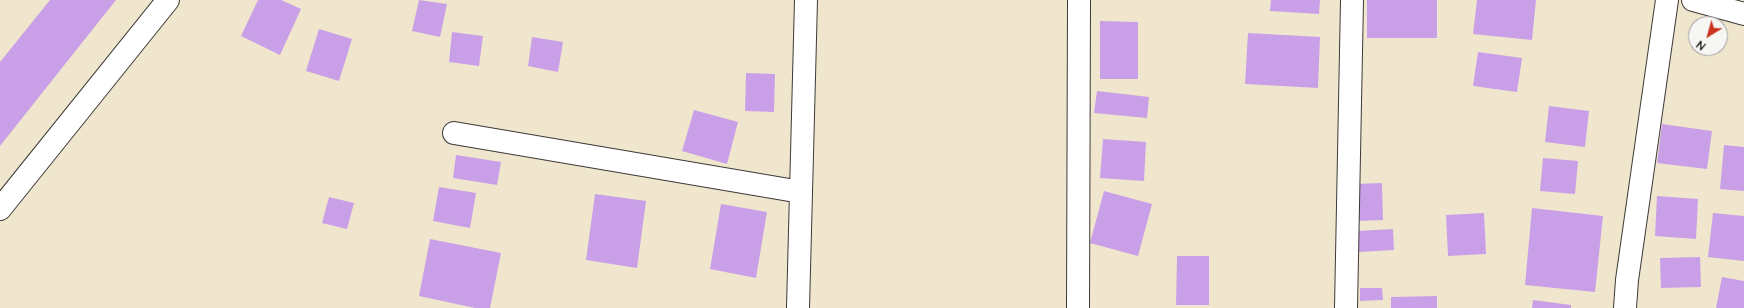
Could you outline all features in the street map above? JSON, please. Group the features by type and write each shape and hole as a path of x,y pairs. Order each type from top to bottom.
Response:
{"street":[{"path":"0,209 168,0"},
{"path":"798,308 806,0"},
{"path":"1078,308 1079,0"},
{"path":"1346,308 1352,0"},
{"path":"1625,308 1627,280 1667,0"},
{"path":"1693,0 1744,14"},
{"path":"454,133 801,192"}],"building":[{"path":"50,0 116,0 0,146 0,62"},
{"path":"258,0 281,0 301,9 280,55 241,36"},
{"path":"419,0 447,4 440,37 412,31"},
{"path":"1271,0 1320,0 1319,14 1270,11"},
{"path":"1367,0 1437,0 1437,38 1367,38"},
{"path":"1477,0 1536,0 1532,40 1473,34"},
{"path":"1100,21 1138,22 1138,79 1100,79"},
{"path":"319,29 352,39 339,81 306,71"},
{"path":"452,32 483,36 479,66 449,62"},
{"path":"1248,33 1320,37 1318,88 1245,84"},
{"path":"532,37 563,42 558,72 528,66"},
{"path":"1478,52 1522,58 1517,92 1473,86"},
{"path":"746,73 775,74 774,112 745,111"},
{"path":"1097,91 1149,97 1147,118 1094,113"},
{"path":"1549,106 1589,111 1585,147 1545,142"},
{"path":"694,110 738,122 727,164 682,151"},
{"path":"1662,124 1712,131 1707,169 1657,163"},
{"path":"1103,139 1146,142 1144,181 1100,178"},
{"path":"1724,145 1744,147 1744,191 1720,189"},
{"path":"456,155 501,162 497,185 453,178"},
{"path":"1543,158 1578,161 1575,194 1540,191"},
{"path":"1382,183 1383,220 1357,221 1355,184"},
{"path":"439,187 476,193 470,228 433,221"},
{"path":"1104,191 1152,204 1138,256 1090,243"},
{"path":"595,194 646,201 637,268 586,260"},
{"path":"1657,196 1698,199 1696,239 1655,236"},
{"path":"329,197 354,203 347,229 322,223"},
{"path":"721,204 767,212 756,278 710,269"},
{"path":"1532,208 1603,216 1595,292 1525,285"},
{"path":"1484,213 1486,254 1448,256 1446,215"},
{"path":"1713,213 1744,216 1744,261 1708,257"},
{"path":"1393,229 1394,250 1359,252 1358,231"},
{"path":"430,239 501,253 490,308 475,308 419,296"},
{"path":"1177,256 1209,256 1209,305 1176,305"},
{"path":"1700,257 1701,287 1661,288 1660,258"},
{"path":"1722,277 1744,281 1744,308 1716,308"},
{"path":"1360,288 1382,288 1383,300 1360,301"},
{"path":"1437,296 1437,308 1391,308 1391,297"},
{"path":"1533,300 1571,305 1571,308 1532,308"}]}
